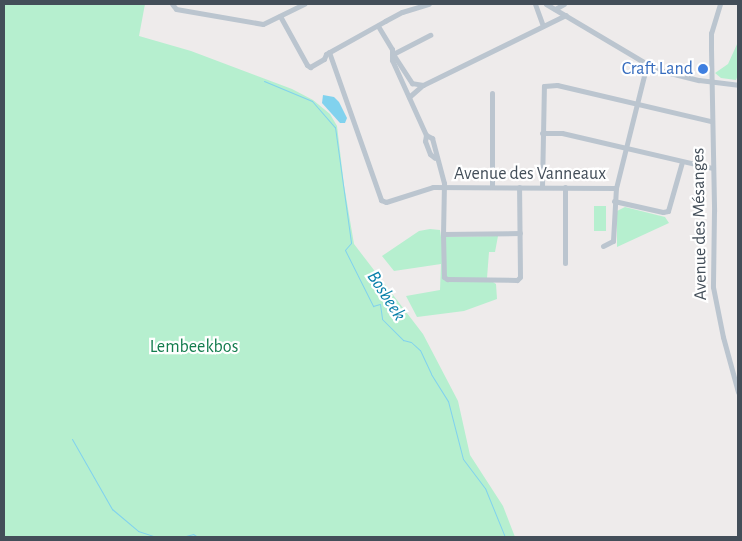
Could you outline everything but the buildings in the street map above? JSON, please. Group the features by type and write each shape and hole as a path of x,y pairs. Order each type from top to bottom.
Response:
{"street":[{"path":"172,4 176,9 263,24 304,4"},
{"path":"280,16 307,66 310,67 324,59 329,52 402,12 428,4"},
{"path":"535,4 543,26"},
{"path":"546,4 647,64 666,72 710,82 738,85"},
{"path":"555,9 564,4"},
{"name":"Avenue des Mésanges","path":"720,4 711,33 713,287 723,337 738,392"},
{"path":"409,98 423,85 566,16"},
{"path":"378,26 412,83"},
{"path":"393,54 430,35"},
{"name":"Avenue des Vanneaux","path":"329,52 381,200 386,202 429,188 444,187 616,188"},
{"path":"393,54 392,60 426,135 425,141 430,154 436,158 444,187 444,277 450,280 517,280 520,276 519,187"},
{"path":"603,246 614,242 614,201 616,188 647,64"},
{"path":"404,87 412,83 423,85"},
{"path":"542,187 544,86 557,85 712,121"},
{"path":"492,92 492,187"},
{"path":"542,133 562,133 713,168"},
{"path":"614,201 663,212 668,211 682,162"},
{"path":"565,188 565,263"},
{"path":"443,234 520,233"}],"green space":[{"name":"Lembeekbos","path":"4,4 145,4 139,36 191,51 292,89 313,100 330,114 337,126 354,244 423,334 458,401 470,455 503,506 515,537 4,537"},
{"path":"738,42 738,75 736,80 721,78 715,73 728,64"},
{"path":"594,206 606,206 606,231 594,231"},
{"path":"625,207 665,217 669,223 617,247 617,211"},
{"path":"440,230 441,237 498,236 495,252 489,252 487,278 496,284 497,299 464,311 417,317 406,296 440,290 441,264 394,271 382,256 419,231"}],"water":[{"path":"323,95 334,97 339,102 347,118 345,123 340,123 322,103"}],"waterway":[{"name":"Bosbeek","path":"264,81 312,101 335,127 351,243 345,250 373,306 380,304 382,319 403,340 411,342 420,350 431,374 448,401 463,459 485,488 505,537"},
{"path":"72,439 112,509 138,531 156,537"},
{"path":"182,537 193,534 198,537"}],"place":[{"name":"Craft Land","path":"703,69"}]}
